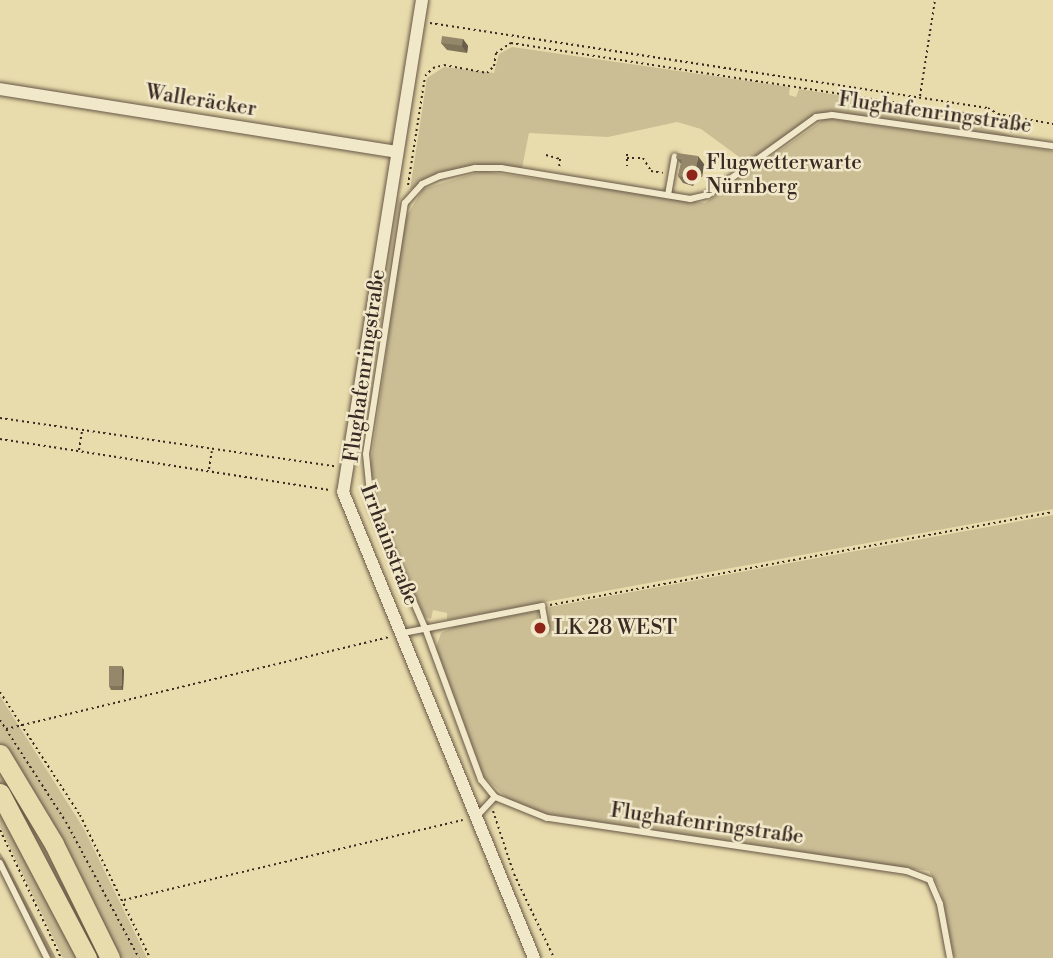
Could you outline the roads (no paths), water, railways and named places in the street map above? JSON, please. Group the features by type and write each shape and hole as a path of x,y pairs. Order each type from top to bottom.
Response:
{"main road":[{"path":"0,754 59,855 110,958"},
{"path":"0,793 88,958"}],"street":[{"name":"Irrhainstraße","path":"422,0 343,492 534,958"},
{"name":"Walleräcker","path":"0,89 397,152"}],"lane":[{"name":"Flughafenringstraße","path":"950,958 940,904 930,880 907,871 547,818 493,801 481,780 425,628 372,504 366,454 405,203 422,184 475,168 558,177 690,199 708,195 816,117 832,115 1053,146"},
{"path":"668,195 675,157"},
{"path":"403,633 542,606 546,629"},
{"path":"477,816 493,801"},
{"path":"0,863 47,958"}],"waterway":[{"path":"0,855 54,958"}],"place":[{"name":"Flugwetterwarte Nürnberg","path":"692,175"},
{"name":"LK 28 WEST","path":"540,628"}]}
